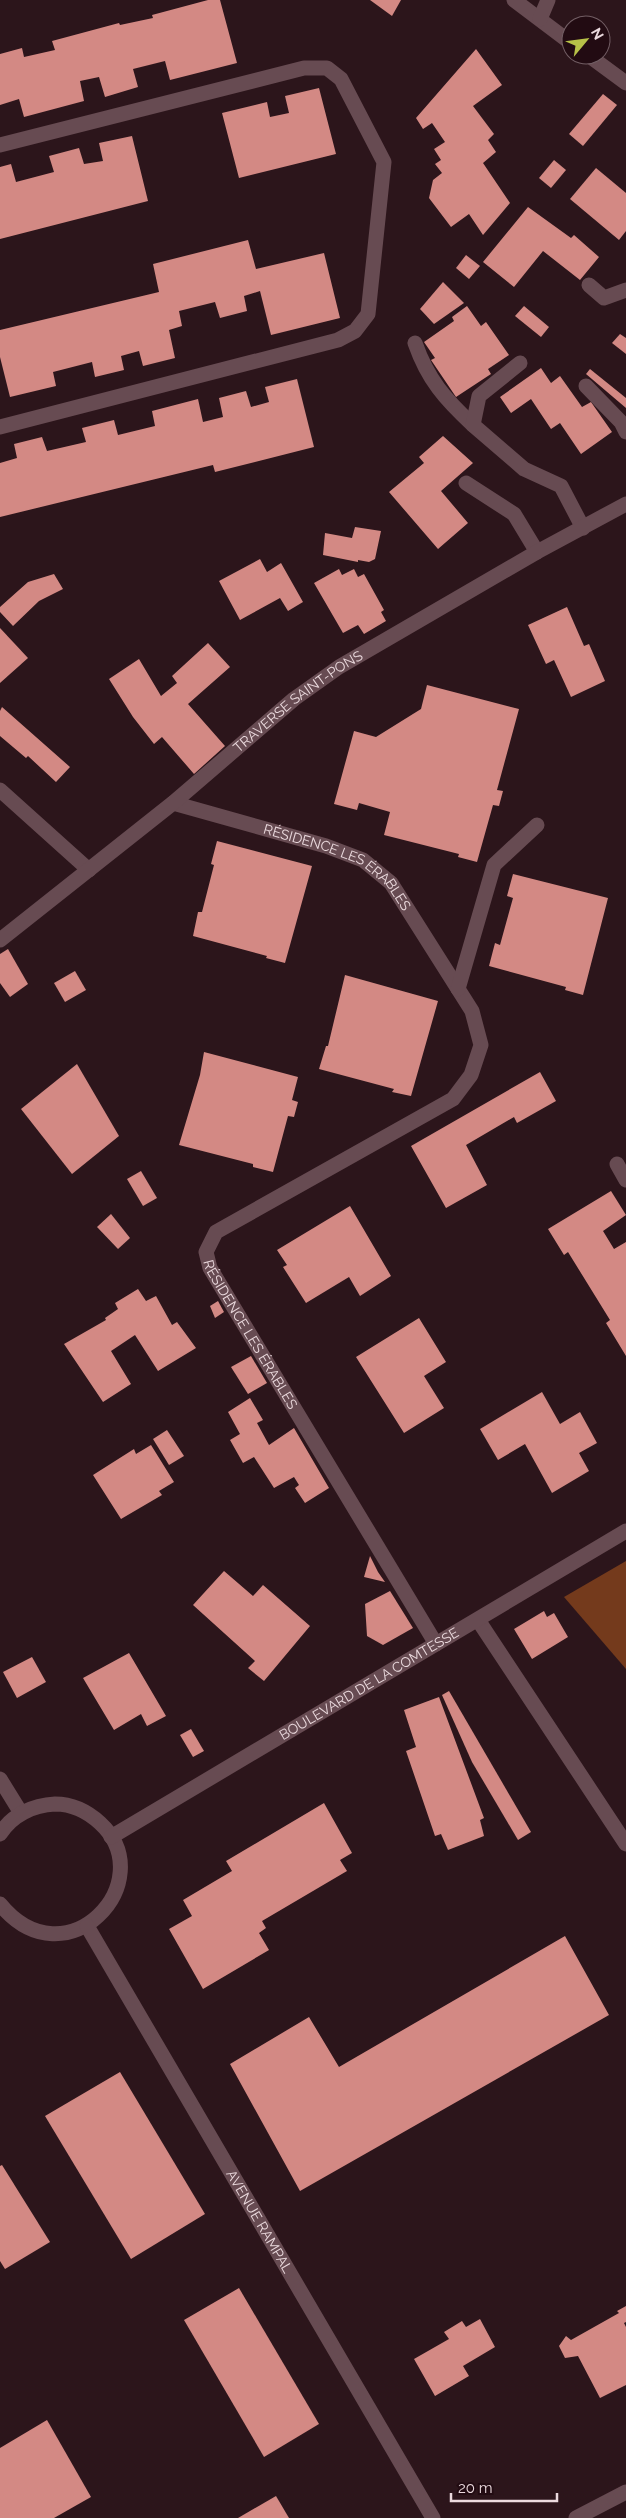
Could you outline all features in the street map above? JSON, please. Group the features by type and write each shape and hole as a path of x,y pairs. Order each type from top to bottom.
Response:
{"street":[{"path":"514,0 561,35"},
{"path":"540,20 548,0"},
{"path":"602,65 626,83"},
{"path":"0,145 304,68 327,68 341,79 384,162 368,314 355,331 338,340 0,428"},
{"path":"589,285 604,298 626,290"},
{"path":"415,343 424,368 448,401 524,469 561,486 583,528"},
{"path":"473,425 479,396 520,363"},
{"path":"586,386 621,422 626,432"},
{"path":"466,483 514,514 538,552"},
{"name":"TRAVERSE SAINT-PONS","path":"0,940 174,803 294,699 339,667 538,552 626,504"},
{"path":"0,790 89,870"},
{"name":"RÉSIDENCE LES ÉRABLES","path":"174,803 326,846 363,860 391,883 472,1011 481,1045 472,1075 453,1099 216,1232 206,1252 210,1268 436,1644"},
{"path":"458,988 494,866 537,825"},
{"path":"617,1164 626,1180"},
{"name":"BOULEVARD DE LA COMTESSE","path":"111,1837 626,1532"},
{"path":"478,1620 626,1844"},
{"path":"0,1779 21,1813"},
{"path":"0,1834 10,1821 21,1813 45,1805 71,1806 94,1818 111,1837 117,1853 119,1870 117,1887 111,1902 100,1916 87,1926 63,1933 39,1932 23,1926 9,1916 0,1904"},
{"name":"AVENUE RAMPAL","path":"87,1926 433,2518"},
{"path":"576,2518 626,2492"}],"shaded area":[{"path":"626,1561 626,1669 564,1597"}],"building":[{"path":"208,0 220,0 237,63 170,80 165,61 133,69 138,87 105,97 99,77 80,81 84,101 24,117 19,99 0,105 0,54 22,48 24,57 55,50 52,41 119,23 120,25 153,18 152,15"},
{"path":"370,0 401,0 392,16"},
{"path":"476,49 502,85 473,106 494,134 488,140 496,152 483,163 510,203 483,235 469,214 451,227 429,198 433,180 442,173 435,164 441,160 434,149 445,142 432,123 423,129 416,118"},
{"path":"319,88 336,154 239,178 222,113 267,102 270,117 289,113 285,96"},
{"path":"603,94 617,105 583,146 569,134"},
{"path":"132,136 148,201 0,239 0,167 11,164 16,182 54,172 49,156 79,148 84,164 103,161 99,143"},
{"path":"554,160 566,170 551,188 539,178"},
{"path":"596,168 626,193 626,231 619,240 570,199"},
{"path":"528,207 571,238 574,235 599,257 580,280 543,251 514,287 483,262"},
{"path":"248,240 256,269 324,253 340,318 271,335 260,291 244,296 247,311 220,318 215,302 179,311 182,326 169,330 175,358 143,366 139,351 121,356 124,370 95,377 92,362 53,372 56,386 10,397 0,357 0,330 159,292 153,264"},
{"path":"466,255 480,266 469,279 456,268"},
{"path":"443,282 464,303 434,324 420,309"},
{"path":"467,306 481,326 486,322 509,355 488,369 491,374 456,397 431,360 435,358 424,342 454,321 452,317"},
{"path":"524,306 549,327 541,337 515,316"},
{"path":"620,334 626,338 626,354 612,343"},
{"path":"541,368 551,383 560,376 582,407 591,402 612,432 581,454 560,423 551,429 531,399 511,413 500,397"},
{"path":"590,369 626,398 626,408 586,374"},
{"path":"297,379 314,447 215,472 213,465 0,517 0,463 17,458 14,444 42,437 47,451 86,442 82,428 114,420 118,435 155,426 152,411 198,399 203,422 223,417 219,398 246,391 251,407 269,402 265,387"},
{"path":"443,436 473,463 441,491 468,523 438,549 389,492 424,463 419,457"},
{"path":"355,527 381,531 375,559 369,562 358,560 358,562 323,555 325,533 352,538"},
{"path":"260,559 267,572 281,563 303,602 288,611 280,598 240,620 219,581"},
{"path":"339,569 342,575 354,569 358,577 364,574 384,610 381,612 386,621 364,634 358,625 343,633 314,583"},
{"path":"54,574 63,589 39,601 13,626 0,612 0,607 28,582"},
{"path":"567,607 584,646 589,644 605,681 571,697 554,660 546,664 528,625"},
{"path":"0,628 28,658 0,683"},
{"path":"208,643 230,667 188,704 225,746 194,774 162,737 154,744 133,717 109,679 139,659 161,696 177,683 172,676"},
{"path":"427,685 519,709 497,790 503,791 499,806 493,805 477,862 458,857 459,854 384,835 390,812 359,803 357,810 334,804 354,731 376,737 421,709"},
{"path":"2,707 70,767 56,782 28,756 26,758 0,736 0,711"},
{"path":"217,841 312,866 285,963 266,958 267,956 193,936 198,912 202,912 214,865 211,864"},
{"path":"513,874 608,898 583,995 565,990 566,987 489,966 495,943 500,945 513,898 507,896"},
{"path":"8,949 28,984 10,997 0,983 0,954"},
{"path":"75,971 86,990 65,1002 54,983"},
{"path":"345,975 438,1001 411,1096 392,1092 394,1089 319,1069 326,1046 328,1046"},
{"path":"204,1052 298,1077 292,1100 298,1102 294,1117 288,1116 273,1172 253,1167 253,1164 179,1145 200,1075"},
{"path":"77,1064 119,1136 72,1174 21,1109"},
{"path":"540,1072 556,1101 517,1123 514,1117 466,1145 487,1185 446,1208 411,1146"},
{"path":"141,1171 157,1198 143,1206 127,1179"},
{"path":"611,1191 626,1215 603,1231 614,1249 626,1242 626,1356 606,1323 610,1320 568,1252 564,1255 548,1229"},
{"path":"350,1206 391,1276 360,1296 349,1277 306,1303 283,1267 287,1265 277,1250"},
{"path":"111,1214 130,1238 118,1249 97,1227"},
{"path":"138,1289 146,1301 156,1296 172,1325 177,1322 196,1348 158,1371 135,1335 111,1351 131,1384 103,1402 64,1344 106,1320 105,1318 118,1309 115,1303"},
{"path":"218,1301 224,1312 215,1318 210,1306"},
{"path":"419,1318 446,1362 424,1376 444,1408 404,1433 356,1357"},
{"path":"251,1356 267,1383 248,1394 231,1367"},
{"path":"542,1392 560,1424 580,1412 597,1443 579,1453 589,1471 552,1493 525,1444 498,1460 480,1429"},
{"path":"250,1398 263,1420 257,1423 269,1445 294,1428 329,1488 305,1503 295,1488 299,1485 294,1477 274,1488 254,1457 243,1463 230,1440 240,1434 228,1412"},
{"path":"167,1430 184,1456 169,1465 153,1439"},
{"path":"151,1445 174,1482 159,1491 162,1495 121,1519 93,1475 134,1449 136,1454"},
{"path":"370,1556 378,1572 385,1582 364,1577"},
{"path":"224,1571 253,1596 263,1585 310,1626 264,1681 248,1668 255,1661 193,1605"},
{"path":"390,1591 413,1628 383,1645 367,1636 365,1604"},
{"path":"544,1611 547,1617 554,1613 568,1637 532,1659 514,1629"},
{"path":"129,1653 166,1716 147,1726 141,1714 114,1730 83,1678"},
{"path":"32,1657 46,1682 17,1698 3,1672"},
{"path":"449,1691 531,1832 518,1840 472,1762 442,1695"},
{"path":"439,1697 484,1818 480,1820 484,1836 448,1850 441,1834 435,1836 406,1751 416,1747 404,1710"},
{"path":"191,1729 204,1751 193,1757 180,1735"},
{"path":"324,1803 352,1853 340,1860 347,1871 262,1921 266,1928 259,1933 269,1950 203,1989 169,1929 192,1916 183,1900 232,1871 226,1861"},
{"path":"565,1936 609,2015 300,2191 230,2064 309,2017 339,2067"},
{"path":"120,2072 205,2214 131,2259 45,2116"},
{"path":"2,2165 50,2242 5,2269 0,2261 0,2166"},
{"path":"239,2288 319,2424 264,2457 184,2320"},
{"path":"626,2306 626,2322 624,2323 626,2327 626,2385 600,2398 578,2356 565,2358 559,2346 566,2336 571,2340 619,2313 617,2311"},
{"path":"480,2319 495,2347 463,2366 469,2376 435,2396 414,2359 449,2339 444,2332 462,2321 466,2327"},
{"path":"47,2420 91,2497 54,2518 0,2518 0,2448"},
{"path":"276,2496 289,2518 238,2518"}]}
